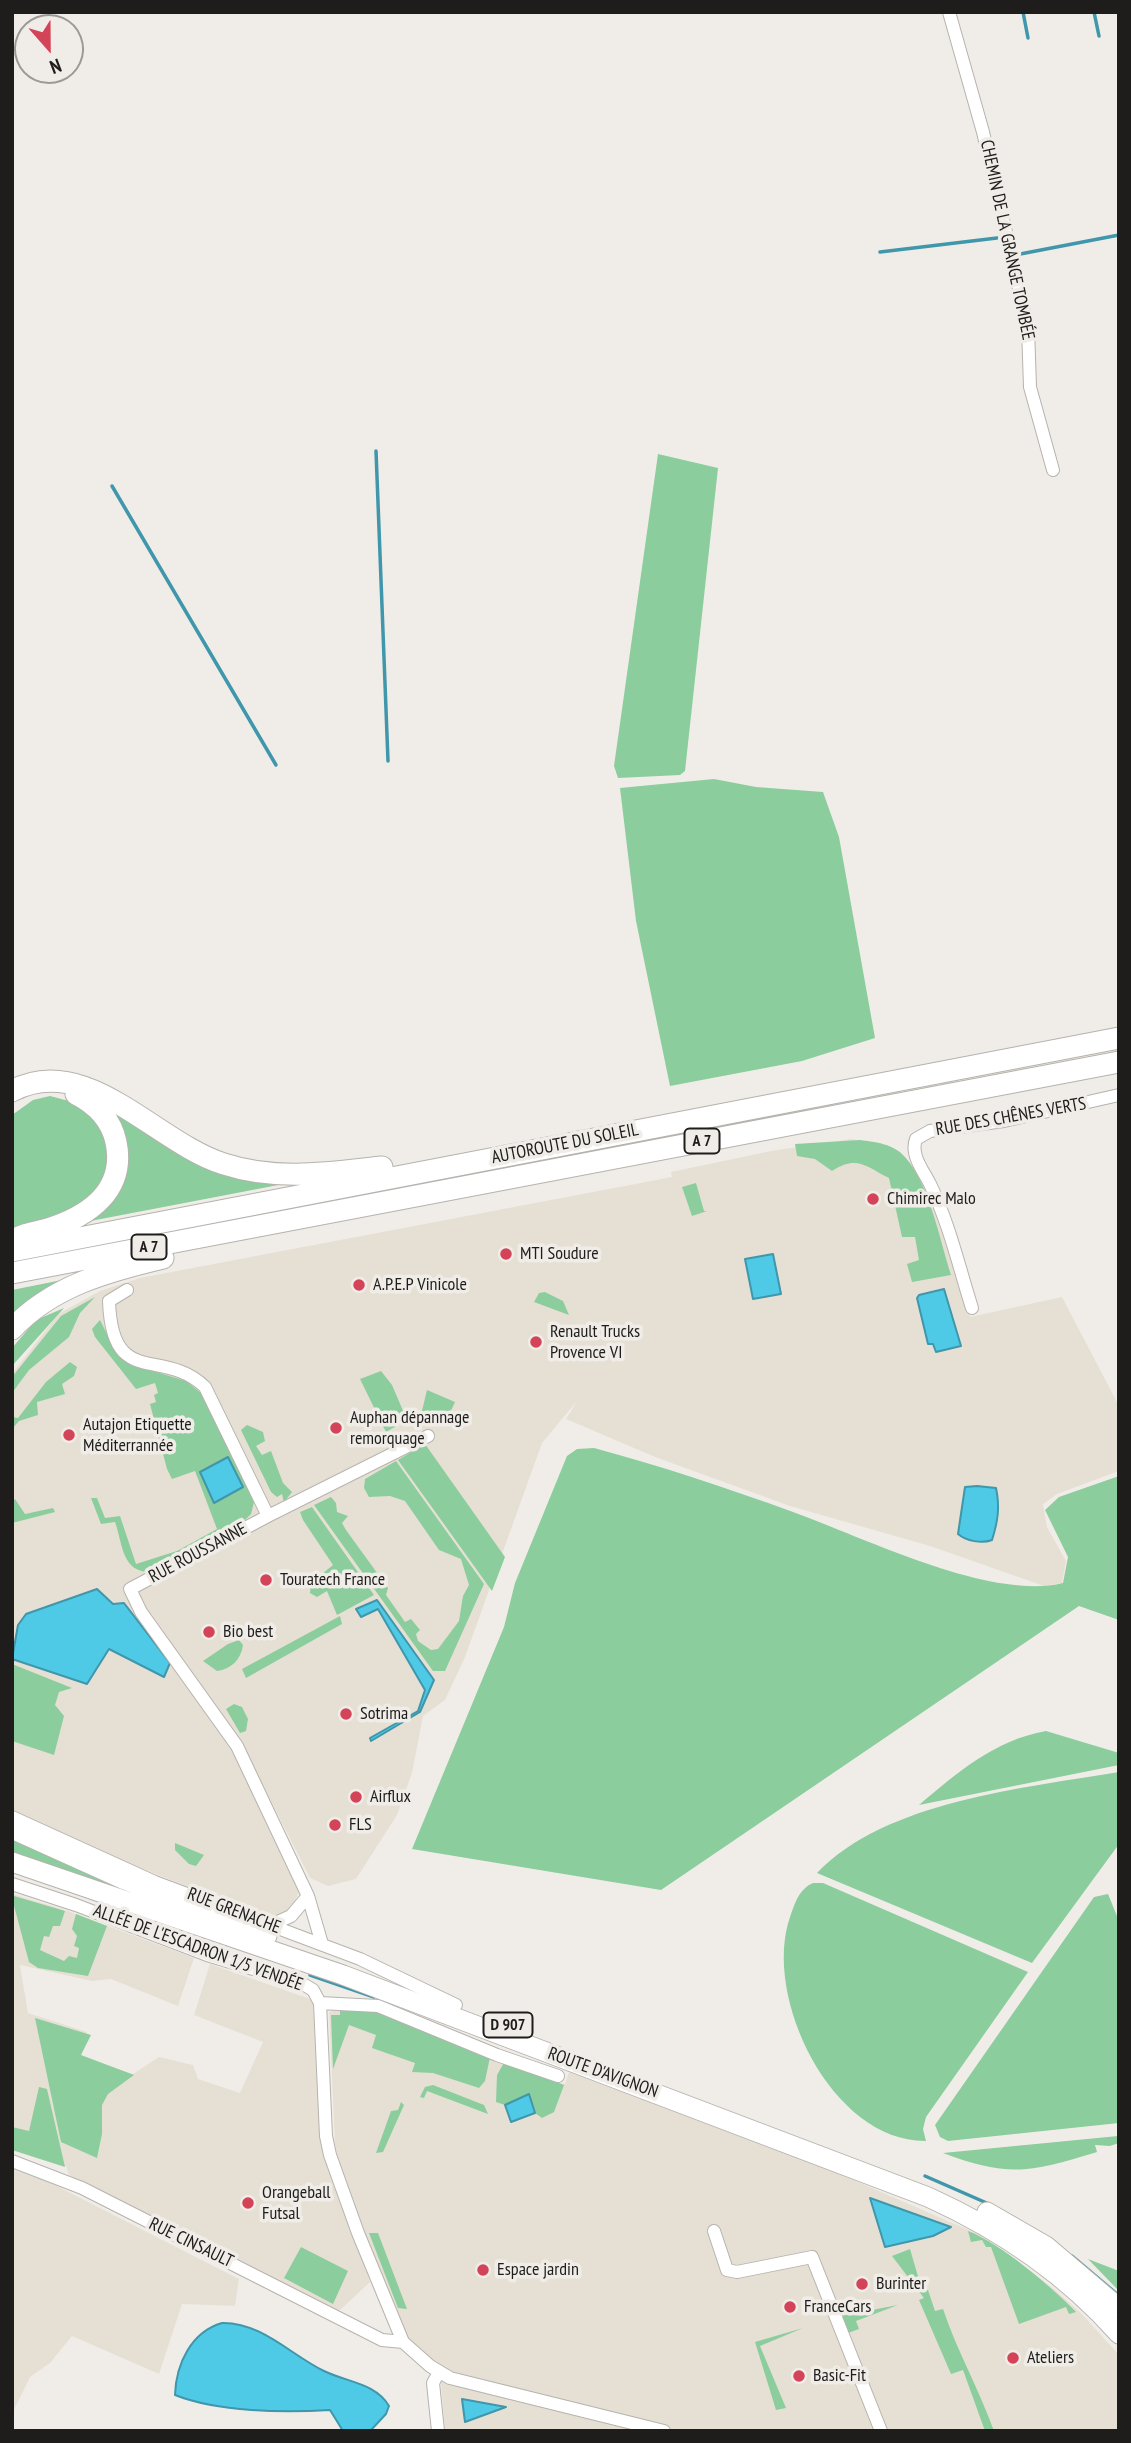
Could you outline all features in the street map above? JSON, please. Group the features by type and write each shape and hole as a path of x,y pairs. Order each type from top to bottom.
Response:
{"highway":[{"name":"AUTOROUTE DU SOLEIL","path":"12,1251 1119,1038"},
{"name":"AUTOROUTE DU SOLEIL","path":"12,1273 1119,1062"},
{"path":"12,1091 41,1081 78,1083 120,1105 183,1147 248,1171 296,1175 430,1163 465,1163"},
{"path":"12,1106 34,1092 44,1090 65,1091 86,1099 109,1123 118,1157 108,1192 90,1211 12,1241"},
{"path":"12,1329 50,1296 83,1281 244,1237 286,1221"}],"main road":[{"name":"ROUTE D'AVIGNON","path":"12,1829 177,1901 964,2198 1046,2246 1119,2308"},
{"name":"ROUTE D'AVIGNON","path":"12,1863 343,1975 928,2197 996,2231 1049,2268 1119,2334"}],"street":[{"name":"CHEMIN DE LA GRANGE TOMBÉE","path":"949,12 983,132 1028,328 1030,387 1053,470"},
{"name":"RUE DES CHÊNES VERTS","path":"972,1308 941,1212 913,1146 916,1139 930,1131 1004,1121 1119,1095"},
{"name":"RUE ROUSSANNE","path":"127,1290 108,1301 109,1319 117,1345 128,1359 196,1378 205,1387 271,1515"},
{"name":"RUE ROUSSANNE","path":"322,1944 308,1896 237,1746 141,1612 131,1589 428,1436"},
{"name":"RUE GRENACHE","path":"12,1817 144,1877 322,1944 424,1988 456,2006"},
{"name":"ALLÉE DE L'ESCADRON 1/5 VENDÉE","path":"12,1884 76,1905 207,1955 303,1984 313,1990 320,2003 323,2098 330,2155 403,2342"},
{"path":"271,1925 290,1916 308,1896"},
{"path":"320,2003 378,2006 497,2055 558,2076"},
{"name":"RUE CINSAULT","path":"12,2161 82,2188 388,2342 403,2342 439,2372 464,2382 664,2431"},
{"path":"714,2231 727,2270 737,2272 812,2257 881,2431"},
{"path":"367,2332 396,2329"},
{"path":"438,2431 433,2383 439,2372"}],"shaded area":[{"path":"851,1139 881,1144 904,1157 916,1170 926,1185 970,1317 1062,1297 1119,1406 1119,1471 1057,1494 1043,1504 1047,1527 1066,1561 1062,1583 1044,1586 930,1546 790,1506 655,1457 566,1419 577,1401 542,1443 465,1657 445,1700 423,1716 412,1773 397,1815 356,1879 328,1886 310,1878 243,1746 223,1731 299,1892 290,1912 271,1917 246,1910 91,1848 12,1812 12,1374 58,1314 100,1291 140,1278 672,1177 671,1172 771,1151"},
{"path":"12,1894 65,1910 194,1958 178,2006 111,1979 92,1981 20,1965 28,2013 87,2032 78,2057 133,2074 159,2057 193,2065 198,2079 240,2093 263,2042 194,2015 210,1964 313,2000 321,2147 370,2282 338,2312 69,2175 66,2166 12,2149"},
{"path":"340,2009 379,2012 560,2083 565,2084 569,2072 835,2172 978,2234 1054,2289 1082,2314 1119,2355 1119,2431 445,2431 440,2370 401,2332 341,2174 335,2144 329,2012"},
{"path":"12,2169 49,2182 239,2279 235,2306 182,2304 159,2374 72,2336 50,2363 30,2377 12,2414"}],"green space":[{"path":"658,454 718,468 685,771 680,775 618,778 614,766"},
{"path":"714,779 756,787 823,792 839,837 875,1038 802,1061 670,1086 636,921 620,788"},
{"path":"50,1096 84,1105 99,1120 111,1150 106,1183 78,1209 12,1231 12,1115 33,1100"},
{"path":"115,1106 147,1130 294,1182 80,1223 111,1193 110,1112"},
{"path":"860,1140 896,1149 913,1168 927,1197 951,1275 912,1282 907,1264 919,1260 915,1237 902,1237 889,1178 855,1163 832,1171 815,1159 797,1156 795,1144"},
{"path":"696,1183 704,1211 707,1211 692,1216 682,1187"},
{"path":"82,1276 12,1322 12,1290"},
{"path":"545,1292 563,1301 569,1315 534,1302 539,1293"},
{"path":"95,1297 80,1313 69,1337 29,1370 12,1393 12,1377 61,1316"},
{"path":"64,1308 12,1366 12,1348 36,1320"},
{"path":"100,1320 118,1356 133,1365 186,1381 202,1394 254,1502 251,1514 241,1524 150,1572 141,1571 129,1562 115,1522 101,1524 91,1498 97,1498 105,1518 120,1516 136,1564 177,1551 217,1529 195,1471 172,1479 167,1469 150,1404 156,1402 154,1395 158,1393 155,1383 136,1389 95,1337 92,1329"},
{"path":"70,1362 77,1367 74,1376 62,1384 65,1394 37,1402 38,1415 19,1421 12,1429 12,1417 18,1418 46,1382"},
{"path":"381,1371 392,1385 407,1420 386,1432 360,1379"},
{"path":"427,1390 455,1402 448,1417 429,1426 421,1415"},
{"path":"247,1425 263,1432 265,1441 256,1446 262,1455 271,1451 283,1483 292,1492 284,1502 282,1494 277,1497 271,1492 241,1430"},
{"path":"425,1444 505,1557 492,1591 398,1460"},
{"path":"594,1448 743,1494 927,1564 1000,1583 1033,1586 1063,1583 1068,1557 1045,1510 1059,1497 1119,1476 1119,1620 1079,1606 661,1890 412,1849 504,1627 515,1583 567,1456 577,1449"},
{"path":"396,1461 484,1584 445,1671 433,1671 314,1505 331,1497 336,1503 337,1512 348,1516 342,1523 388,1588 386,1595 405,1622 411,1619 420,1630 416,1634 418,1641 431,1650 438,1649 459,1621 463,1596 469,1585 461,1559 439,1550 405,1501 390,1496 369,1497 364,1488 365,1479"},
{"path":"15,1499 25,1514 53,1508 55,1512 12,1523 12,1503"},
{"path":"312,1507 374,1595 337,1615 327,1591 317,1597 310,1593 311,1583 304,1579 310,1574 317,1578 333,1565 300,1512"},
{"path":"340,1616 342,1624 246,1678 242,1669"},
{"path":"239,1640 243,1645 242,1650 231,1666 217,1671 203,1661 228,1644"},
{"path":"12,1664 72,1688 59,1692 55,1705 64,1716 54,1755 12,1741"},
{"path":"234,1704 242,1707 248,1719 246,1731 240,1733 226,1709"},
{"path":"1046,1731 1119,1753 1119,1765 919,1805 978,1759 1010,1742"},
{"path":"1119,1772 1119,1844 1032,1963 817,1873 846,1849 880,1829 918,1814 1000,1792"},
{"path":"12,1835 270,1941 12,1856"},
{"path":"175,1843 204,1855 196,1866 189,1864 175,1850"},
{"path":"813,1883 823,1883 1028,1972 926,2117 923,2129 926,2141 892,2135 861,2118 834,2092 812,2059 796,2023 786,1986 784,1950 790,1917 796,1902 804,1889"},
{"path":"1108,1894 1119,1921 1119,2123 948,2141 940,2137 935,2125 1094,1897"},
{"path":"14,1896 65,1911 60,1926 53,1926 49,1937 44,1936 40,1950 64,1961 69,1956 77,1958 79,1948 74,1946 77,1936 72,1929 76,1914 107,1926 88,1976 38,1968 29,1962 13,1902"},
{"path":"340,2009 379,2012 490,2057 485,2081 479,2088 433,2073 412,2072 415,2063 372,2048 376,2035 349,2025 333,2069 331,2015 340,2015"},
{"path":"35,2018 91,2035 81,2055 134,2075 108,2094 102,2105 102,2134 97,2158 61,2142"},
{"path":"505,2061 564,2085 554,2112 542,2118 535,2113 529,2095 505,2105 496,2102 497,2075"},
{"path":"433,2085 484,2105 488,2114 427,2091 424,2098 420,2097 425,2087"},
{"path":"39,2087 47,2089 65,2167 12,2150 12,2127 29,2131"},
{"path":"401,2102 404,2105 383,2152 376,2153 391,2111 398,2110"},
{"path":"1118,2136 1119,2143 1110,2146 1095,2145 1097,2152 1037,2168 1004,2169 943,2153"},
{"path":"968,2231 995,2245 1025,2267 1076,2312 1069,2314 1066,2307 1019,2324 991,2247 986,2247 982,2240 971,2242"},
{"path":"369,2233 378,2233 407,2309 398,2308"},
{"path":"301,2247 348,2271 333,2304 284,2278"},
{"path":"910,2249 922,2290 928,2290 935,2311 943,2309 994,2431 985,2431 963,2370 951,2374 919,2300 924,2298 892,2256"},
{"path":"1088,2259 1119,2271 1119,2291"},
{"path":"898,2305 856,2321 859,2329 848,2333 841,2316"},
{"path":"803,2328 760,2346 786,2408 776,2410 755,2342"}],"water":[{"path":"773,1254 781,1294 753,1299 745,1259"},
{"path":"944,1289 961,1346 936,1352 933,1344 928,1344 917,1298 919,1295"},
{"path":"228,1457 243,1487 214,1503 200,1472"},
{"path":"965,1487 996,1488 997,1520 992,1540 988,1541 970,1540 958,1534"},
{"path":"97,1589 113,1604 124,1603 170,1663 164,1677 109,1649 87,1684 12,1659 18,1625 26,1614"},
{"path":"377,1600 434,1680 420,1712 371,1741 370,1738 418,1711 425,1690 378,1609 361,1617 356,1609"},
{"path":"529,2094 535,2113 511,2122 505,2105"},
{"path":"870,2198 951,2227 933,2236 885,2247"},
{"path":"222,2323 250,2328 324,2371 369,2388 389,2406 386,2414 371,2430 343,2431 330,2410 251,2410 211,2405 175,2395 178,2372 187,2351 202,2334"},
{"path":"462,2399 506,2407 465,2422"}],"waterway":[{"path":"1023,12 1028,38"},
{"path":"1094,12 1099,36"},
{"path":"1015,255 1119,235"},
{"path":"880,252 997,238"},
{"path":"376,451 388,761"},
{"path":"112,486 276,765"},
{"path":"310,1975 374,1997"},
{"path":"925,2176 989,2204"},
{"path":"1072,2256 1117,2294"}],"place":[{"name":"Chimirec Malo","path":"873,1199"},
{"name":"MTI Soudure","path":"506,1254"},
{"name":"A.P.E.P Vinicole","path":"359,1285"},
{"name":"Renault Trucks Provence VI","path":"536,1342"},
{"name":"Auphan dépannage remorquage","path":"336,1428"},
{"name":"Autajon Etiquette Méditerrannée","path":"69,1435"},
{"name":"Touratech France","path":"266,1580"},
{"name":"Bio best","path":"209,1632"},
{"name":"Sotrima","path":"346,1714"},
{"name":"Airflux","path":"356,1797"},
{"name":"FLS","path":"335,1825"},
{"name":"Orangeball Futsal","path":"248,2203"},
{"name":"Espace jardin","path":"483,2270"},
{"name":"Burinter","path":"862,2284"},
{"name":"FranceCars","path":"790,2307"},
{"name":"Ateliers","path":"1013,2358"},
{"name":"Basic-Fit","path":"799,2376"}]}
